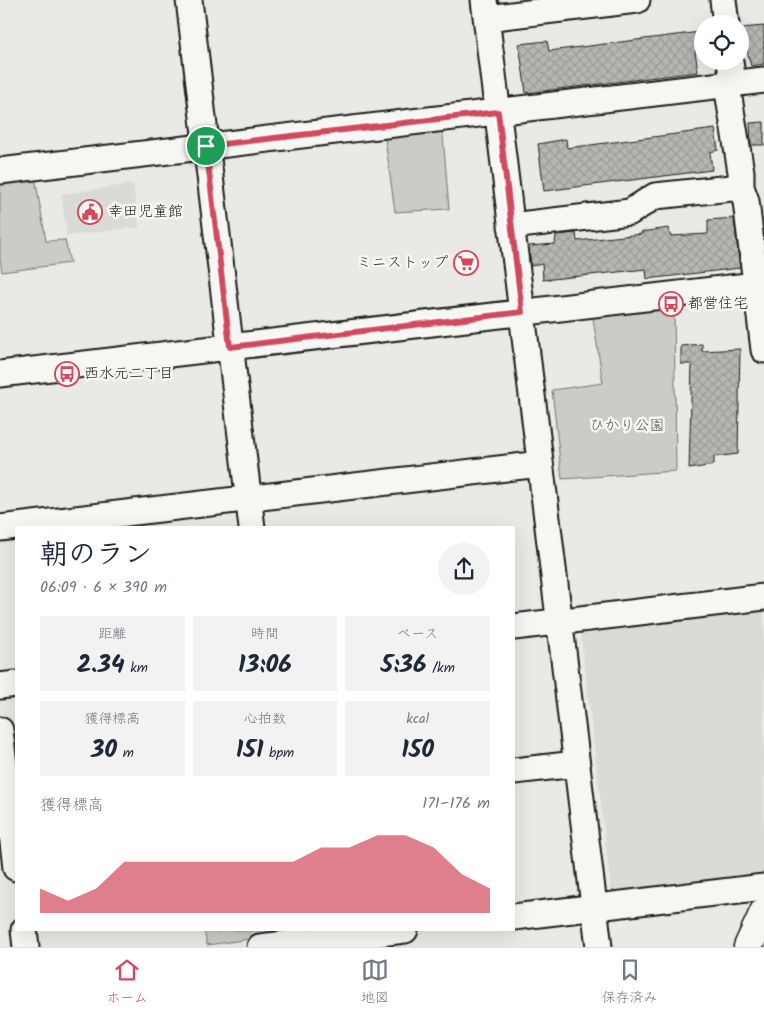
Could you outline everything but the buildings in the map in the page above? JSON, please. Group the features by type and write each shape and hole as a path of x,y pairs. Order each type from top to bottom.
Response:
{"main road":[{"path":"748,947 764,912"}],"street":[{"path":"189,0 252,526"},
{"path":"599,947 486,9 637,0"},
{"path":"723,0 725,15"},
{"path":"0,171 498,112 730,77 764,80"},
{"path":"730,77 741,172 750,195 760,284 764,350"},
{"path":"511,226 630,212 655,196 750,195"},
{"path":"0,374 760,284"},
{"path":"17,526 540,464"},
{"path":"0,528 15,526"},
{"path":"515,627 764,597"},
{"path":"0,686 15,684"},
{"path":"0,730 15,849"},
{"path":"515,771 576,764"},
{"path":"515,918 764,887"},
{"path":"24,931 26,947"},
{"path":"260,947 302,940 395,931"}],"shaded area":[{"path":"133,184 139,227 67,236 61,194"},
{"path":"764,606 764,877 620,896 611,889 581,636 584,627"}],"green space":[{"path":"442,123 449,209 395,212 384,131"},
{"path":"34,171 46,241 65,240 70,263 2,272 0,259 0,175"},
{"name":"ひかり公園","path":"674,302 676,471 562,479 552,390 603,383 592,312"},
{"path":"204,931 292,931 293,933 207,945"}],"place":[{"name":"幸田児童館","path":"90,212"},
{"name":"ミニストップ","path":"466,263"},
{"name":"都営住宅","path":"671,304"},
{"name":"西水元二丁目","path":"67,374"}],"route":[{"path":"498,112 522,312 230,347 206,146 498,112"}]}
